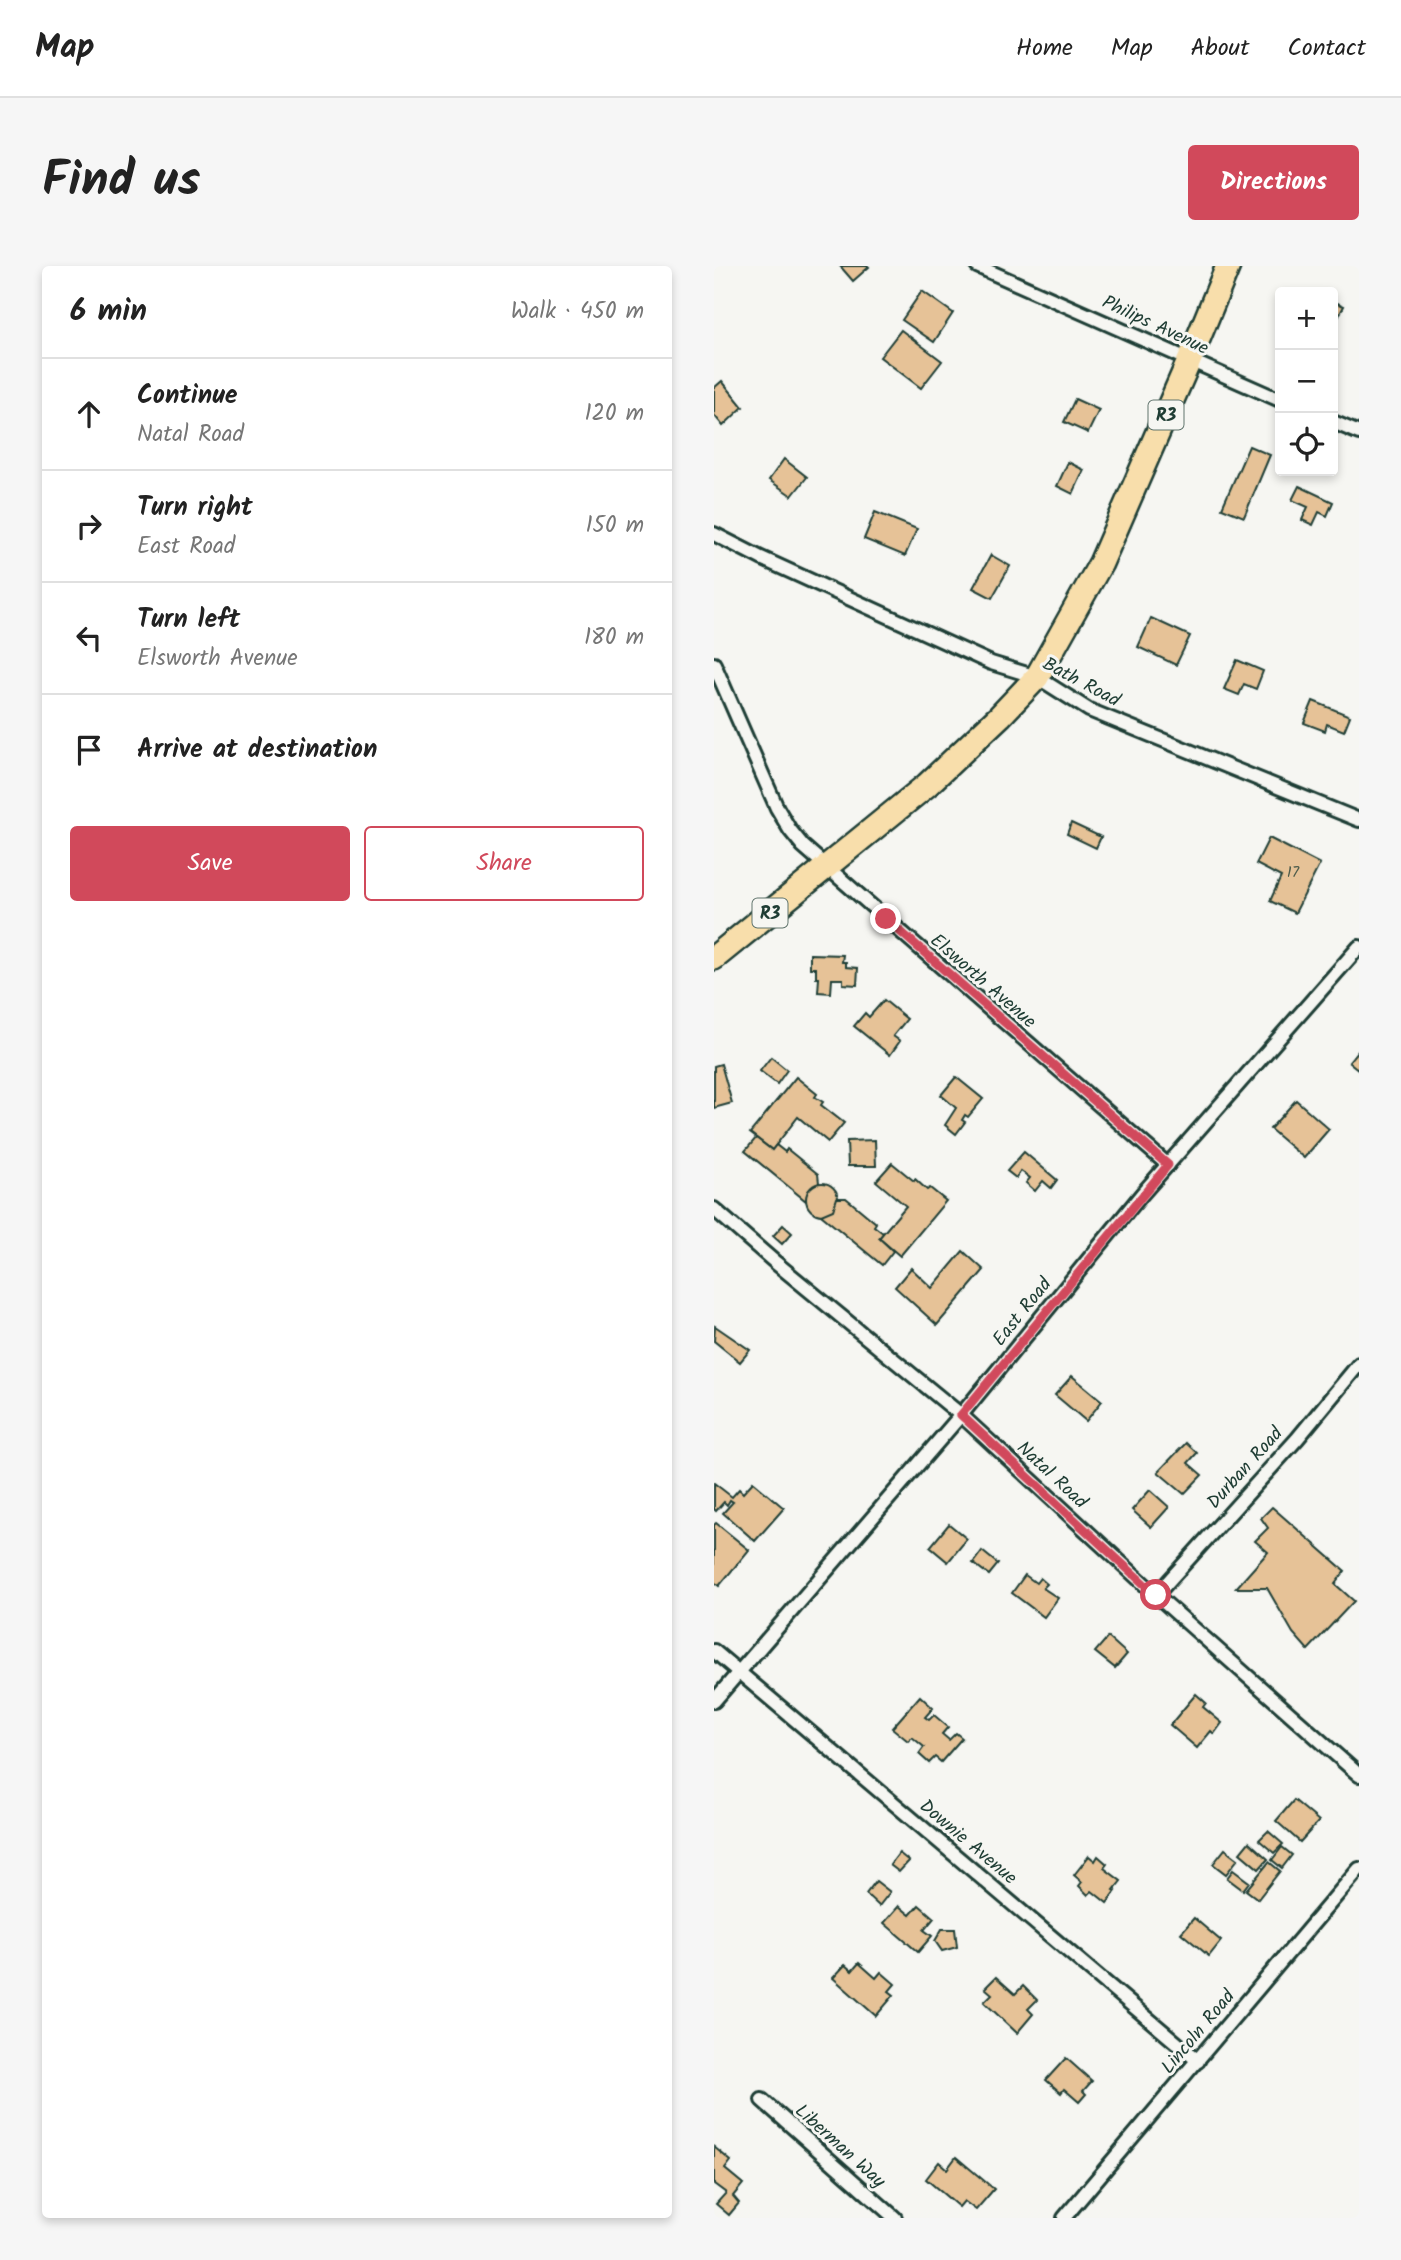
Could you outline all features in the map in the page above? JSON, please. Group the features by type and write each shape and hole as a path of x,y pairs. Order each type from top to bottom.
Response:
{"highway":[{"name":"R3","path":"714,958 935,778 1037,677 1101,564 1228,266"}],"street":[{"name":"Philips Avenue","path":"977,266 1118,326 1189,361 1275,398"},
{"path":"1338,424 1359,433"},
{"name":"Bath Road","path":"714,534 991,663 1037,677 1090,710 1359,820"},
{"name":"Elsworth Avenue","path":"714,664 777,808 790,830 827,867 1168,1165"},
{"name":"East Road","path":"714,1701 961,1415 1168,1165 1359,947"},
{"name":"Natal Road","path":"714,1209 961,1415 1156,1595 1359,1775"},
{"name":"Durban Road","path":"1156,1595 1281,1457 1359,1364"},
{"name":"Downie Avenue","path":"714,1651 1198,2061"},
{"name":"Lincoln Road","path":"1064,2218 1359,1869"},
{"name":"Liberman Way","path":"762,2100 895,2218"}],"building":[{"path":"840,266 868,266 869,267 853,281"},
{"path":"922,291 953,313 934,342 902,320"},
{"path":"1338,303 1344,306 1338,317"},
{"path":"901,330 942,361 921,388 880,357"},
{"path":"722,381 743,407 723,426 714,415 714,388"},
{"path":"1075,399 1099,410 1088,433 1064,422"},
{"path":"1249,446 1270,455 1244,517 1222,508"},
{"path":"784,459 807,477 792,496 769,480"},
{"path":"1068,462 1084,470 1073,494 1057,486"},
{"path":"1299,486 1333,502 1327,516 1319,512 1313,525 1302,520 1308,507 1292,500"},
{"path":"875,512 917,529 905,556 864,539"},
{"path":"991,555 1010,566 992,598 973,588"},
{"path":"1151,618 1190,636 1176,665 1138,647"},
{"path":"1237,660 1263,671 1256,689 1244,684 1239,695 1224,689"},
{"path":"1313,701 1350,716 1344,731 1327,724 1325,731 1304,723"},
{"path":"1071,823 1101,837 1096,848 1067,834"},
{"path":"1269,838 1320,864 1295,913 1270,901 1281,877 1256,864"},
{"path":"810,954 843,955 842,962 846,962 846,967 858,968 857,985 843,984 843,979 832,979 831,993 818,992 819,978 816,978 816,968 810,968"},
{"path":"884,1000 907,1019 893,1036 900,1041 890,1055 854,1026 865,1013 869,1017"},
{"path":"1359,1050 1359,1070 1349,1062"},
{"path":"771,1057 787,1070 777,1084 760,1071"},
{"path":"721,1064 732,1103 714,1108 714,1066"},
{"path":"796,1077 817,1094 815,1097 823,1102 821,1105 844,1123 828,1142 798,1117 772,1150 750,1133"},
{"path":"956,1077 983,1099 968,1117 965,1115 962,1120 965,1122 956,1134 945,1125 956,1108 941,1095"},
{"path":"1296,1100 1329,1129 1304,1158 1270,1129"},
{"path":"756,1138 772,1150 776,1145 785,1152 787,1149 818,1174 819,1183 811,1188 806,1201 745,1151"},
{"path":"875,1140 876,1166 848,1166 847,1141"},
{"path":"1024,1152 1057,1180 1051,1188 1043,1181 1035,1191 1026,1183 1030,1178 1021,1171 1016,1178 1007,1171"},
{"path":"892,1163 946,1201 900,1256 879,1238 906,1206 876,1181"},
{"path":"822,1183 833,1188 838,1199 833,1210 822,1215 811,1210 806,1199 811,1188"},
{"path":"837,1198 846,1198 876,1223 874,1226 883,1233 879,1238 893,1251 882,1265 821,1215 833,1210"},
{"path":"783,1225 792,1233 782,1244 773,1236"},
{"path":"963,1251 984,1270 937,1325 895,1287 911,1268 932,1288"},
{"path":"715,1326 750,1350 740,1362 714,1341"},
{"path":"1072,1376 1102,1401 1086,1421 1055,1395"},
{"path":"1186,1443 1197,1453 1188,1463 1202,1475 1184,1494 1158,1472"},
{"path":"753,1482 784,1508 755,1541 723,1513 733,1502 730,1500 727,1505 724,1502 716,1511 714,1509 714,1483 732,1497 739,1489 743,1493"},
{"path":"1150,1490 1169,1507 1151,1527 1132,1510"},
{"path":"1272,1507 1345,1571 1335,1584 1354,1601 1308,1650 1293,1633 1267,1588 1236,1588 1268,1552 1255,1541 1268,1528 1261,1518"},
{"path":"716,1523 749,1550 719,1586 714,1582"},
{"path":"949,1524 967,1539 948,1562 930,1547"},
{"path":"982,1551 998,1564 989,1575 973,1563"},
{"path":"1025,1575 1036,1583 1040,1578 1047,1584 1043,1588 1058,1598 1044,1617 1012,1593"},
{"path":"1108,1637 1127,1654 1115,1668 1095,1652"},
{"path":"1196,1694 1206,1703 1203,1707 1222,1723 1214,1734 1211,1731 1197,1748 1170,1725"},
{"path":"920,1696 933,1708 925,1717 929,1720 934,1715 948,1727 942,1734 949,1740 956,1733 962,1738 941,1762 935,1757 929,1763 919,1754 924,1747 912,1737 908,1741 892,1728"},
{"path":"1294,1800 1319,1821 1300,1842 1276,1821"},
{"path":"1268,1831 1283,1844 1274,1853 1259,1840"},
{"path":"1249,1842 1268,1859 1259,1869 1240,1853"},
{"path":"1282,1847 1292,1855 1282,1868 1272,1860"},
{"path":"1225,1849 1238,1859 1226,1874 1213,1864"},
{"path":"899,1853 909,1861 899,1872 890,1865"},
{"path":"1089,1856 1095,1861 1098,1856 1107,1864 1104,1868 1121,1881 1107,1903 1092,1891 1088,1895 1079,1886 1082,1882 1074,1875"},
{"path":"1269,1862 1280,1871 1258,1899 1246,1890"},
{"path":"1233,1870 1249,1882 1243,1890 1227,1878"},
{"path":"876,1881 890,1892 879,1906 866,1894"},
{"path":"919,1905 934,1918 924,1930 932,1936 918,1952 884,1923 899,1906 910,1915"},
{"path":"1194,1918 1221,1941 1209,1956 1181,1933"},
{"path":"942,1929 955,1929 957,1947 942,1951 935,1941"},
{"path":"859,1963 876,1978 881,1972 895,1984 889,1991 894,1995 876,2016 833,1978 845,1965 852,1971"},
{"path":"996,1977 1015,1994 1023,1986 1037,2000 1028,2009 1033,2014 1017,2033 984,2002 992,1994 985,1988"},
{"path":"1066,2058 1092,2081 1083,2091 1086,2094 1079,2102 1064,2089 1061,2093 1046,2080"},
{"path":"714,2147 731,2161 725,2169 743,2184 733,2196 739,2203 729,2215 716,2204 726,2193 714,2184"},
{"path":"956,2157 994,2189 976,2210 964,2201 959,2207 926,2179 939,2162 947,2169"}],"route":[{"path":"886,919 1168,1165 961,1415 1156,1595"}]}
